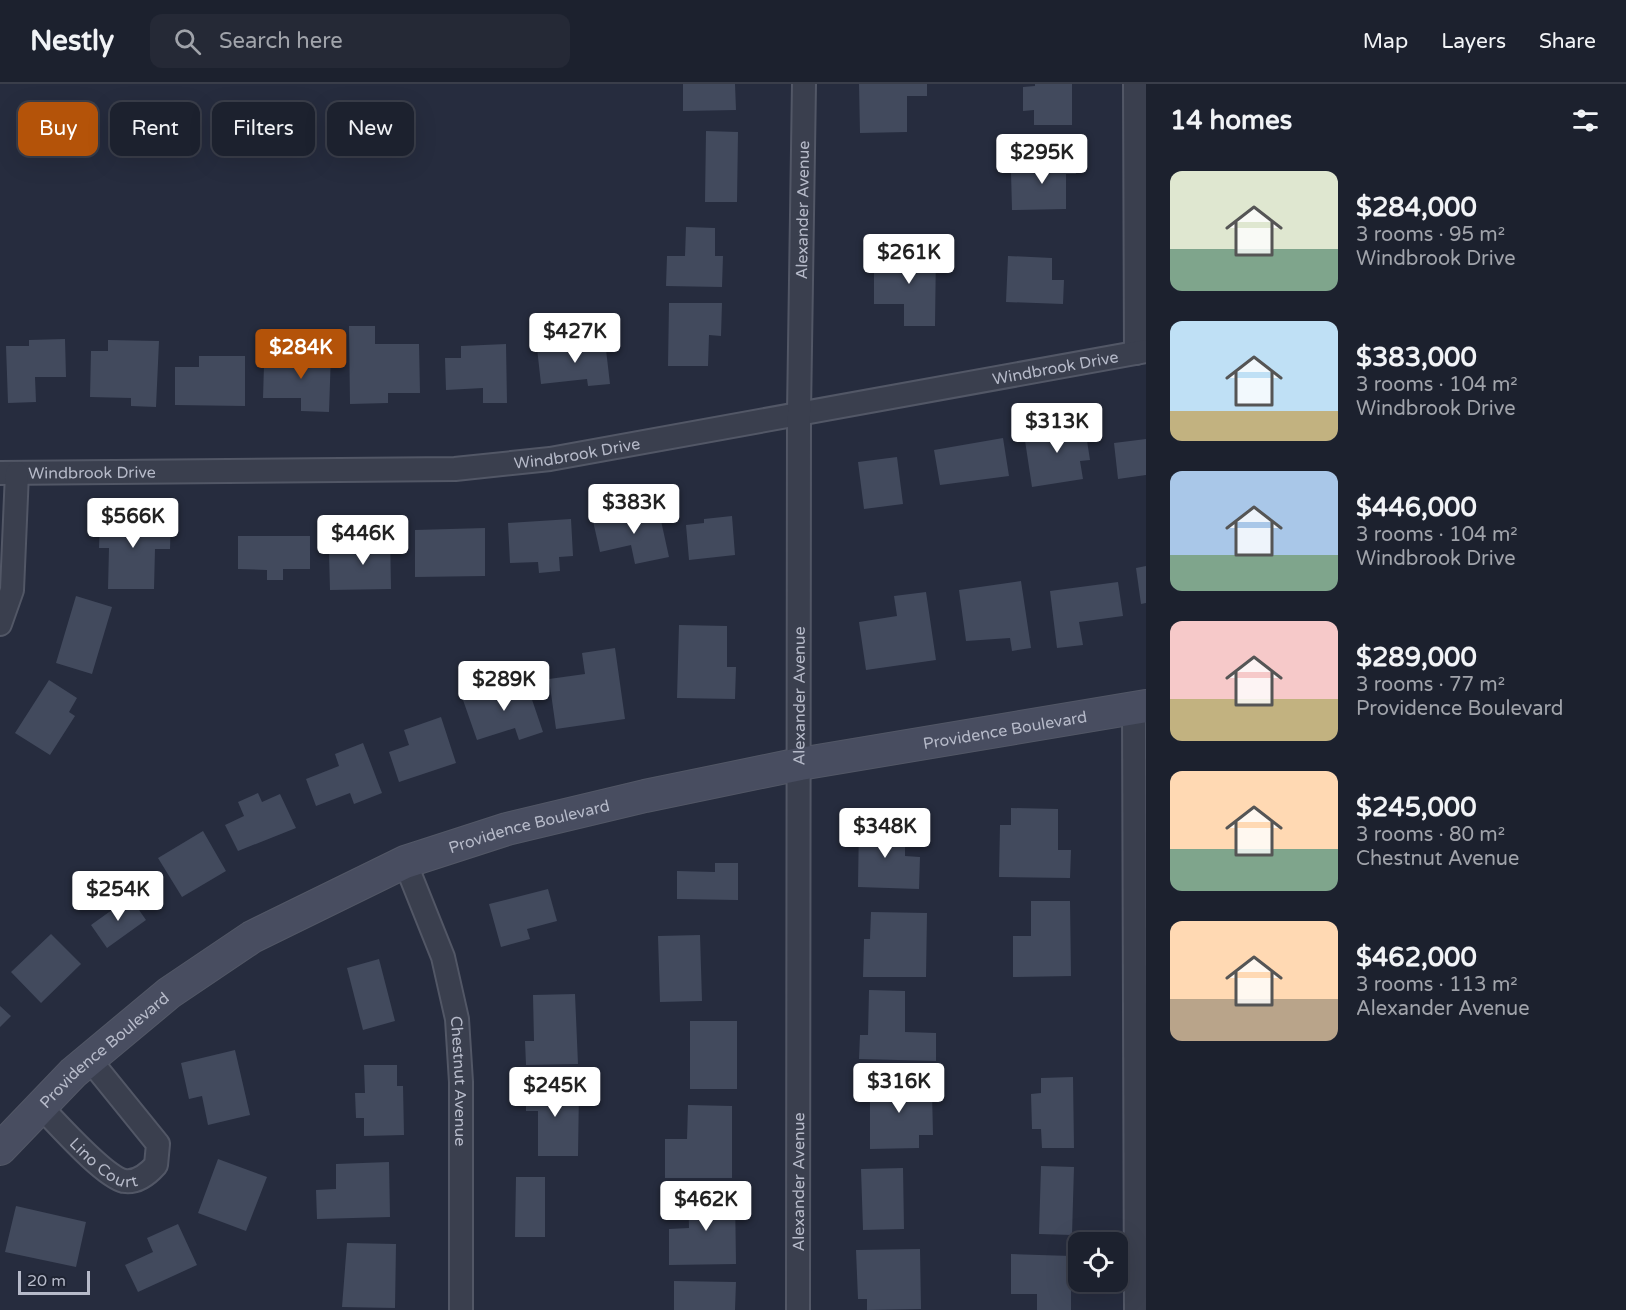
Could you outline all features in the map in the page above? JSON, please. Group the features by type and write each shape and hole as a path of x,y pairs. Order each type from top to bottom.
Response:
{"main road":[{"name":"Providence Boulevard","path":"0,1149 73,1073 169,993 252,937 405,862 507,829 645,796 800,764 1140,707"}],"street":[{"name":"Alexander Avenue","path":"798,1310 799,412 804,84"},
{"path":"1135,84 1141,352"},
{"name":"Windbrook Drive","path":"9,473 455,470 550,459 799,412 1141,352"},
{"path":"0,624 12,590 9,473"},
{"path":"1136,1310 1140,707"},
{"name":"Chestnut Avenue","path":"405,862 443,957 457,1019 461,1082 461,1310"},
{"name":"Lino Court","path":"40,1106 108,1174 124,1181 136,1180 147,1174 156,1165 158,1144 90,1060"}],"building":[{"path":"683,84 735,84 736,110 683,111"},
{"path":"859,84 927,84 927,96 907,96 907,132 860,133"},
{"path":"1035,84 1072,84 1072,125 1034,125 1034,110 1023,111 1023,87 1035,86"},
{"path":"706,131 738,132 737,202 705,202"},
{"path":"1075,159 1076,174 1066,174 1066,209 1012,210 1011,172 1027,171 1027,160"},
{"path":"686,227 715,228 715,256 723,256 722,287 666,286 667,256 685,256"},
{"path":"890,250 936,251 935,326 904,326 904,304 874,304 874,268 889,268"},
{"path":"1008,256 1052,258 1052,280 1064,280 1063,304 1006,302"},
{"path":"669,303 722,303 721,336 709,335 708,366 668,366"},
{"path":"349,326 375,326 375,344 419,344 420,393 388,393 388,403 350,404"},
{"path":"65,339 66,377 35,377 36,402 8,403 6,346 29,346 29,340"},
{"path":"108,340 159,341 156,407 131,406 131,398 90,397 91,351 108,351"},
{"path":"605,341 610,384 588,386 587,379 541,384 537,348"},
{"path":"506,344 507,403 483,403 483,388 446,390 445,358 461,358 461,346"},
{"path":"285,353 331,353 329,412 301,411 301,398 263,398 264,365 285,365"},
{"path":"199,356 245,356 245,406 175,405 175,367 199,367"},
{"path":"1084,421 1090,460 1080,461 1083,479 1032,487 1024,434"},
{"path":"1003,438 1009,476 940,485 934,450"},
{"path":"1146,439 1146,475 1118,479 1114,443"},
{"path":"897,457 903,504 864,509 858,462"},
{"path":"658,507 669,557 635,564 631,545 600,552 593,521"},
{"path":"732,516 735,555 689,560 686,525 704,523 704,519"},
{"path":"100,517 171,518 170,549 155,549 154,589 108,589 109,548 99,548"},
{"path":"571,519 573,556 559,557 560,571 539,573 538,562 510,563 508,523"},
{"path":"485,528 485,576 415,577 415,530"},
{"path":"366,532 390,532 391,589 330,590 329,553 366,552"},
{"path":"238,536 310,536 310,569 283,569 283,580 267,580 267,570 238,569"},
{"path":"1146,566 1146,603 1141,604 1136,568"},
{"path":"1021,581 1031,648 1012,651 1010,638 966,641 959,590"},
{"path":"1118,582 1123,616 1079,622 1083,645 1057,648 1050,591"},
{"path":"926,592 936,660 866,670 859,622 897,616 894,596"},
{"path":"76,596 112,607 92,674 56,663"},
{"path":"679,625 727,626 727,667 736,667 735,699 677,698"},
{"path":"615,648 625,719 556,729 549,679 585,674 582,653"},
{"path":"525,679 543,732 519,740 515,728 477,740 463,700"},
{"path":"49,680 77,698 69,712 75,716 50,755 15,733"},
{"path":"441,717 456,763 399,782 389,752 409,745 404,730"},
{"path":"363,743 382,793 354,804 350,793 316,806 306,779 339,766 335,754"},
{"path":"258,793 262,802 280,794 296,828 238,851 225,825 244,816 238,802"},
{"path":"1011,808 1058,809 1058,850 1071,850 1070,878 999,877 1000,825 1011,825"},
{"path":"859,822 892,823 892,834 905,834 905,856 920,857 919,889 858,887"},
{"path":"203,831 226,871 182,897 158,858"},
{"path":"715,863 738,863 738,900 677,899 677,871 715,872"},
{"path":"548,889 557,921 527,929 530,939 501,947 489,904"},
{"path":"130,897 146,920 107,948 91,925"},
{"path":"1031,901 1070,901 1071,976 1013,977 1013,936 1031,936"},
{"path":"871,912 927,913 926,977 863,977 864,939 870,939"},
{"path":"51,934 81,964 41,1003 11,972"},
{"path":"700,935 702,1001 660,1002 658,936"},
{"path":"379,959 395,1021 363,1030 347,968"},
{"path":"869,990 905,991 905,1032 936,1033 936,1061 859,1059 860,1035 868,1035"},
{"path":"575,994 578,1064 526,1065 525,1041 534,1041 533,995"},
{"path":"0,1006 11,1016 0,1027"},
{"path":"690,1021 737,1021 737,1089 690,1089"},
{"path":"235,1050 250,1115 208,1125 202,1096 189,1099 181,1063"},
{"path":"364,1065 397,1065 397,1086 403,1086 404,1135 364,1136 364,1118 356,1118 355,1093 365,1093"},
{"path":"1073,1077 1074,1148 1042,1148 1041,1129 1032,1129 1031,1094 1041,1093 1041,1078"},
{"path":"920,1080 920,1091 932,1091 933,1135 919,1135 919,1148 870,1149 870,1081"},
{"path":"526,1082 558,1083 558,1089 579,1089 578,1156 538,1156 538,1111 526,1111"},
{"path":"688,1105 732,1106 732,1178 665,1178 665,1139 687,1139"},
{"path":"218,1159 267,1177 246,1231 198,1213"},
{"path":"389,1162 390,1217 317,1219 316,1190 336,1189 336,1164"},
{"path":"1041,1166 1074,1167 1072,1232 1068,1232 1068,1235 1039,1234"},
{"path":"903,1168 904,1229 863,1230 861,1169"},
{"path":"516,1177 545,1177 545,1237 515,1237"},
{"path":"688,1193 735,1193 736,1264 669,1265 669,1229 689,1228"},
{"path":"16,1206 86,1222 76,1267 5,1252"},
{"path":"178,1224 197,1265 138,1292 125,1265 153,1252 147,1238"},
{"path":"347,1243 396,1244 395,1308 342,1307"},
{"path":"920,1249 921,1309 867,1310 867,1299 858,1299 856,1250"},
{"path":"1011,1254 1068,1256 1068,1292 1071,1292 1071,1310 1037,1310 1037,1294 1011,1294"},
{"path":"674,1281 736,1282 735,1310 674,1310"}]}
